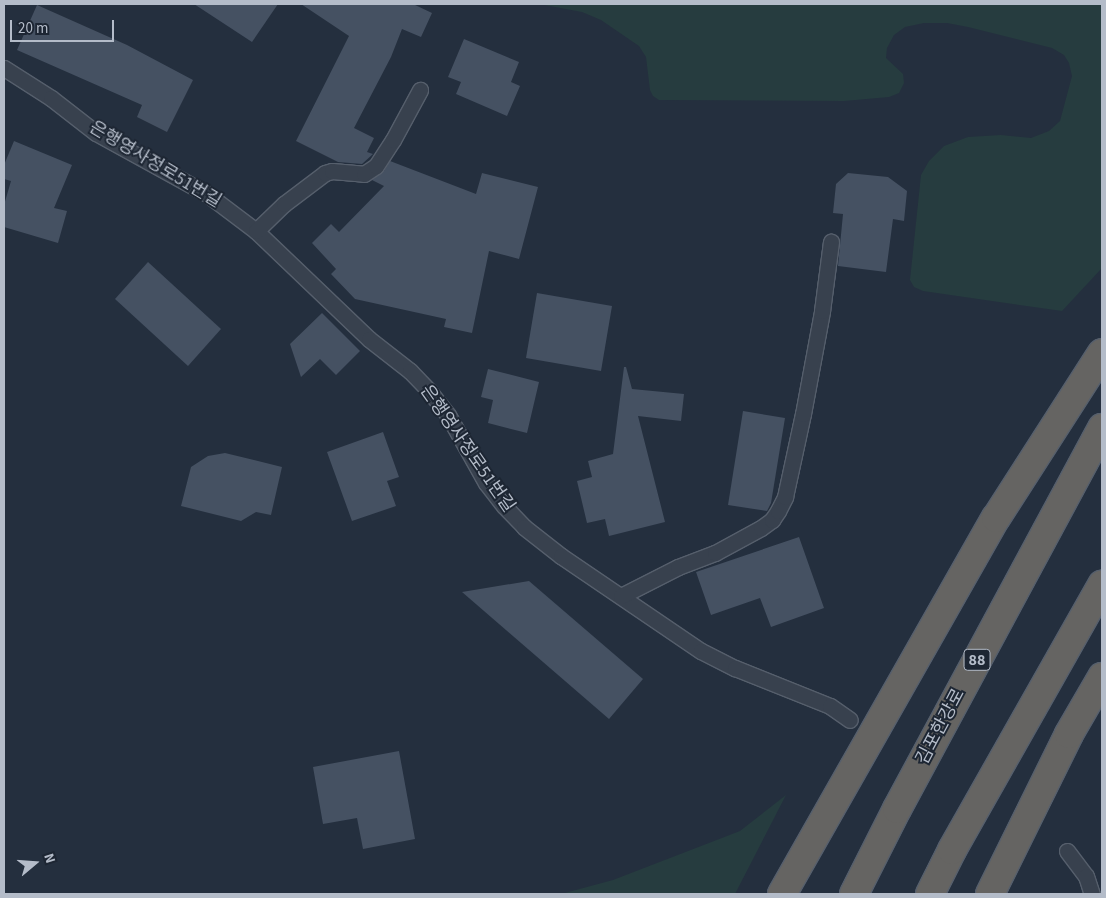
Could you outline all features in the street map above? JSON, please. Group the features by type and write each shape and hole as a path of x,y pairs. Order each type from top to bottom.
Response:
{"highway":[{"path":"782,894 996,518 1102,353"},
{"name":"김포한강로","path":"854,894 920,766 1102,428"},
{"path":"930,894 952,850 1102,585"},
{"path":"990,894 1065,742 1102,677"}],"lane":[{"name":"은행영사정로51번길","path":"4,68 50,98 96,133 207,194 256,230 369,339 410,371 430,392 448,415 486,483 504,506 524,527 560,556 701,651 735,668 822,703 850,720"},
{"path":"256,230 318,176 332,171 364,174 376,166 393,140 420,90"},
{"path":"621,596 678,567 715,553 761,528 772,520 778,511 785,497 805,405 822,311 831,242"},
{"path":"1067,851 1086,876 1092,894"}],"green space":[{"path":"539,4 1102,4 1102,268 1062,311 923,291 914,287 910,280 921,175 929,161 944,146 968,137 1001,135 1031,138 1049,131 1060,121 1072,76 1069,63 1064,55 1052,48 968,27 947,23 924,23 905,27 894,35 887,48 886,58 903,74 904,83 899,93 889,97 844,101 659,100 653,96 650,90 646,57 639,46 601,20 582,12"},
{"path":"786,795 735,894 561,894 613,880 740,831"}],"building":[{"path":"194,4 278,4 252,42"},
{"path":"301,4 413,4 432,13 421,37 402,29 391,57 354,128 374,138 367,152 373,154 362,164 338,162 296,141 349,36"},
{"path":"37,5 127,45 193,80 167,132 137,117 142,105 17,50"},
{"path":"464,39 519,62 511,82 520,86 507,116 456,94 461,82 448,77"},
{"path":"14,141 72,165 54,208 67,211 58,243 4,227 4,205 11,181 4,179 4,165"},
{"path":"390,161 476,194 482,173 538,187 519,259 489,251 472,333 444,327 446,319 355,299 331,274 336,269 312,243 331,224 339,232 384,186 372,180 384,171"},
{"path":"848,173 888,177 907,191 904,221 893,219 886,272 838,266 843,214 833,213 836,184"},
{"path":"148,262 221,329 188,366 115,299"},
{"path":"537,293 612,306 601,371 526,358"},
{"path":"322,313 360,351 336,375 320,359 301,377 290,344"},
{"path":"624,367 626,367 632,389 684,394 681,421 638,416 665,522 609,536 605,519 587,523 577,481 592,477 588,461 613,454"},
{"path":"488,369 539,382 527,433 488,423 493,400 481,397"},
{"path":"743,411 785,418 771,503 767,511 728,505"},
{"path":"383,432 399,477 387,481 396,506 352,521 327,452"},
{"path":"225,453 282,467 271,515 256,512 241,521 181,506 191,467 208,456"},
{"path":"799,537 824,608 771,627 760,598 711,615 696,572"},
{"path":"529,581 643,679 609,719 462,592"},
{"path":"399,751 415,839 363,849 357,818 323,824 313,767"}]}
